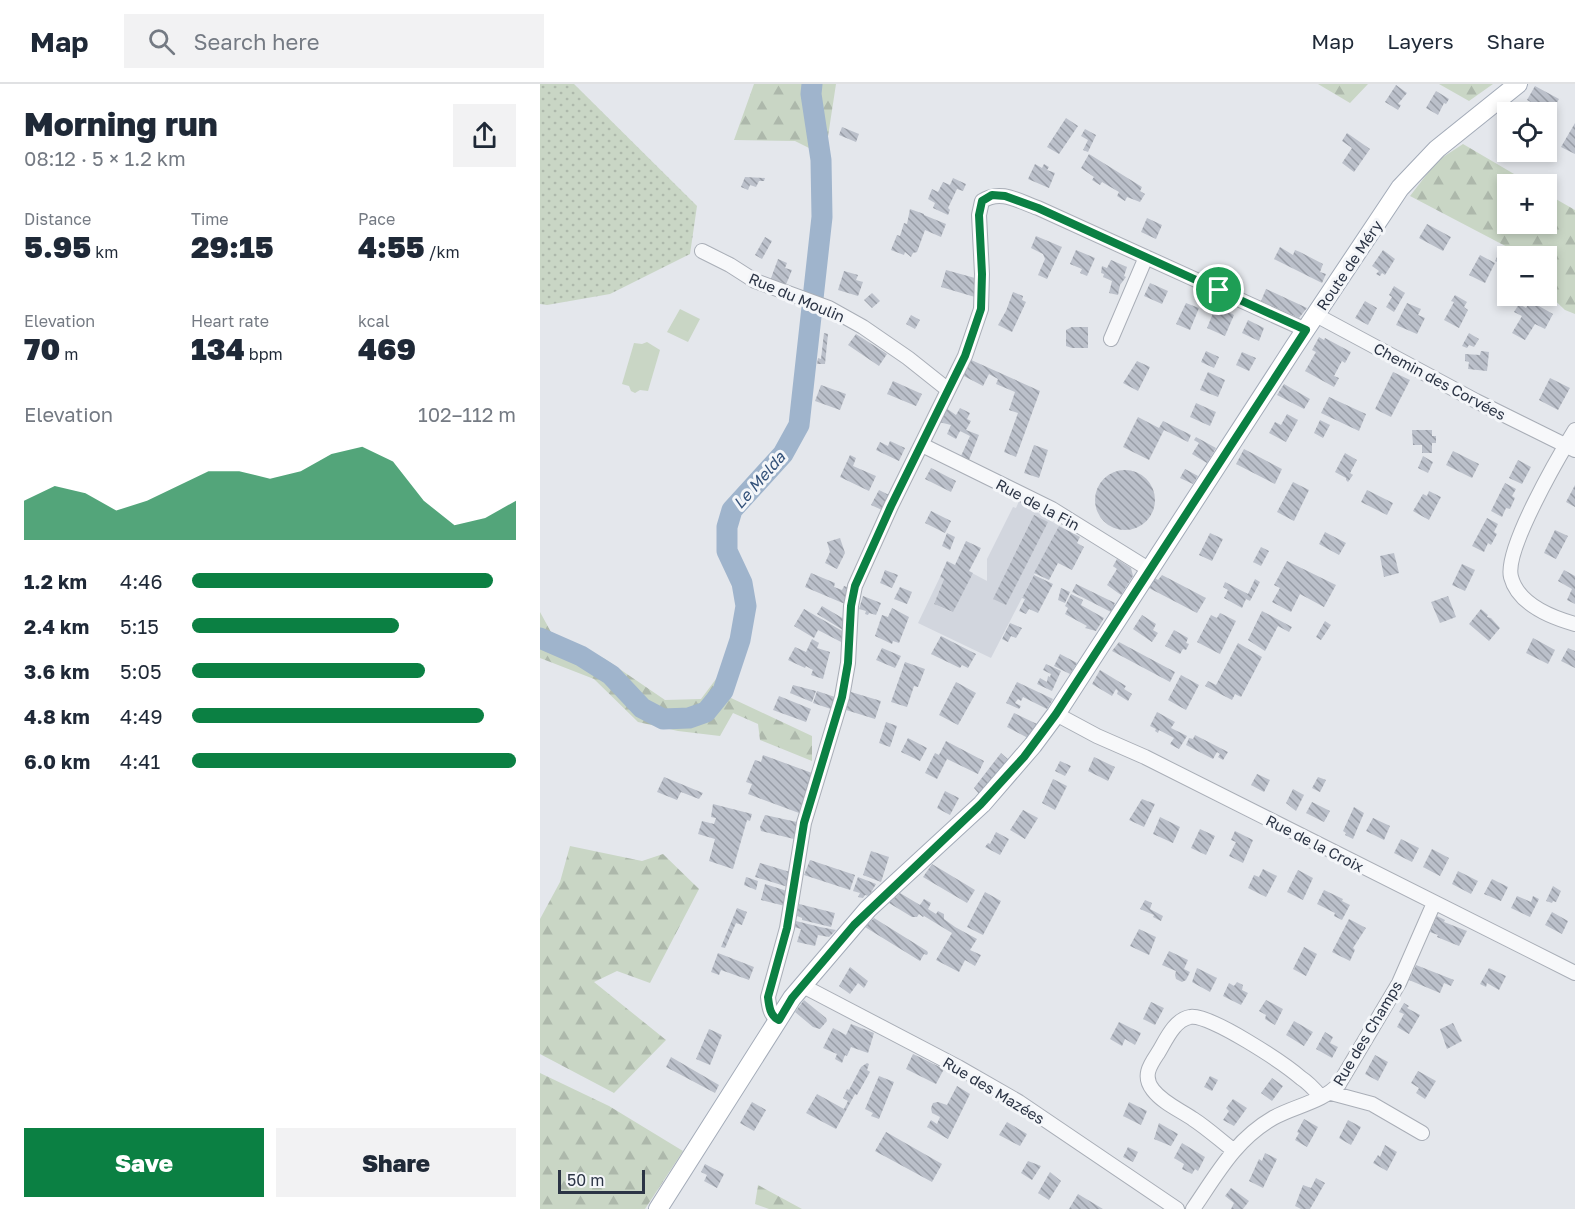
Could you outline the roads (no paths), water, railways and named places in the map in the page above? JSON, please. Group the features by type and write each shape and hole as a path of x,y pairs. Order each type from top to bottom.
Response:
{"main road":[{"name":"Route de Méry","path":"658,1209 803,986 868,909 981,804 1024,757 1056,714 1400,188 1437,149 1518,84"}],"street":[{"name":"Chemin des Corvées","path":"947,389 965,356 981,309 979,215 982,201 992,195 1005,196 1038,208 1146,257 1311,322 1570,447"},
{"name":"Rue du Moulin","path":"702,251 730,265 754,281 829,308 863,327 947,389"},
{"path":"1111,339 1146,257"},
{"path":"779,1020 774,1018 768,997 787,928 804,823 842,697 848,663 851,606 855,586 947,389"},
{"path":"1575,430 1570,447 1521,532 1510,562 1510,576 1518,592 1528,603 1575,624"},
{"name":"Rue de la Fin","path":"922,445 1052,509 1150,570"},
{"name":"Rue de la Croix","path":"1056,714 1575,972"},
{"name":"Rue des Champs","path":"1193,1209 1233,1150 1272,1118 1326,1095 1345,1074 1399,984 1434,903"},
{"name":"Rue des Mazées","path":"803,986 958,1067 1019,1102 1177,1209"},
{"path":"1233,1150 1195,1120 1161,1099 1149,1084 1147,1076 1149,1066 1175,1025 1188,1017 1204,1018 1233,1034 1273,1057 1326,1095 1372,1104 1422,1133"}],"waterway":[{"name":"Le Melda","path":"540,638 581,656 611,675 642,708 663,719 689,718 706,712 723,691 740,640 746,606 742,583 727,551 727,527 732,510 783,454 799,425 822,217 821,160 811,94 812,84"}]}
